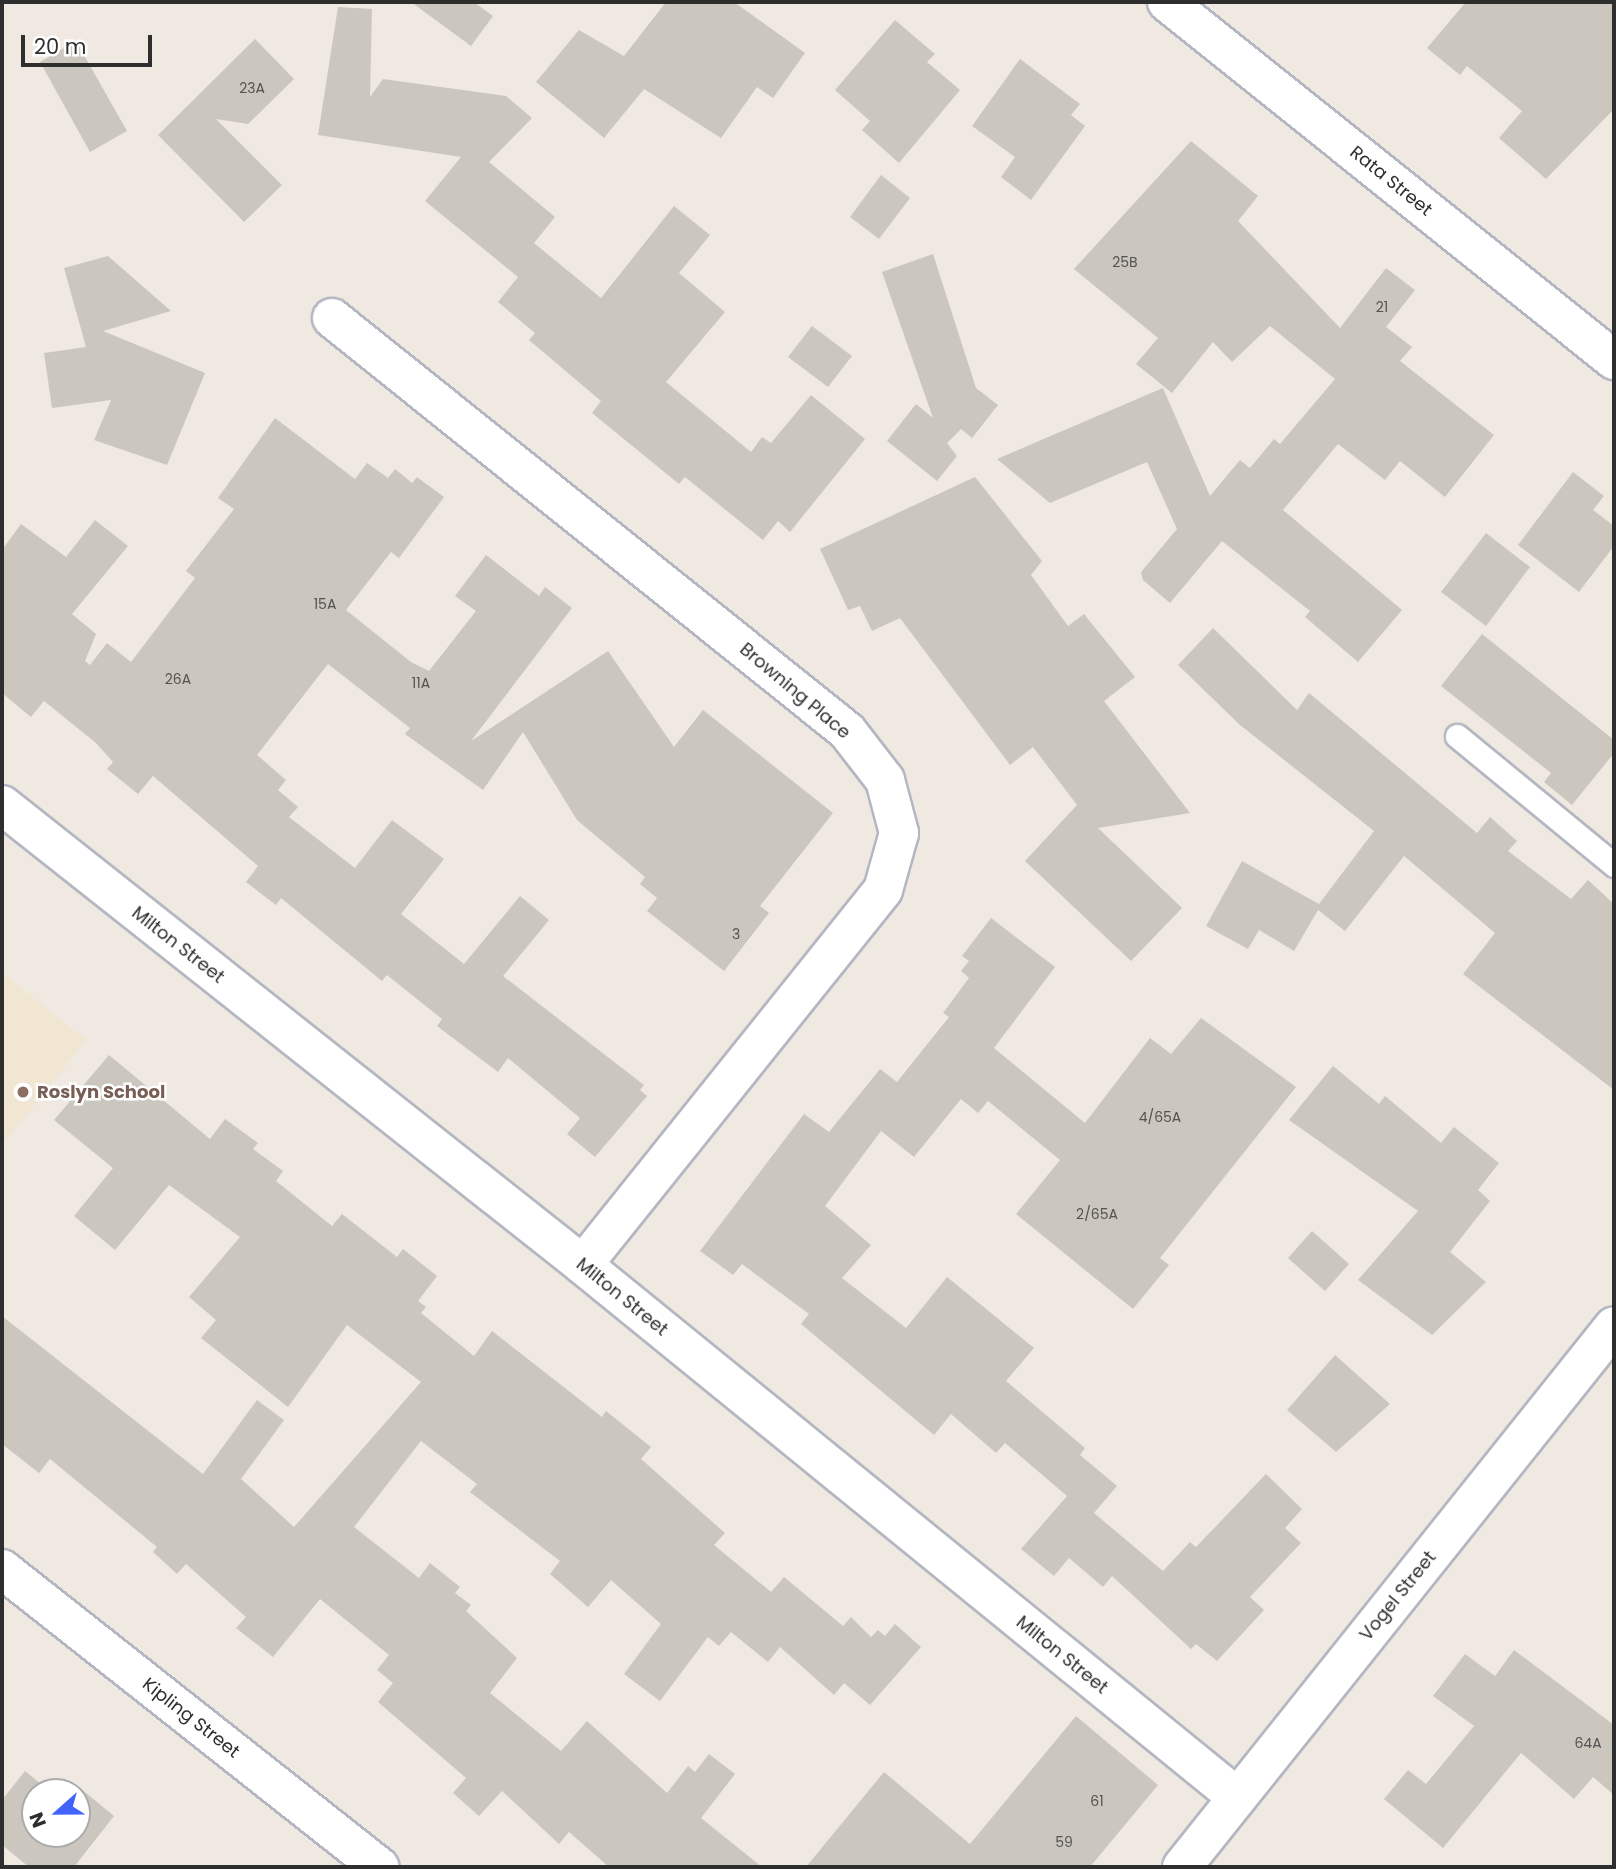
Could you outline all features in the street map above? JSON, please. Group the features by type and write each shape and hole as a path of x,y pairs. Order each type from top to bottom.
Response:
{"street":[{"name":"Rata Street","path":"1167,2 1614,360"},
{"name":"Browning Place","path":"332,318 847,731 885,780 899,833 883,890 583,1265"},
{"name":"Milton Street","path":"2,805 583,1265 1237,1797"},
{"name":"Vogel Street","path":"1182,1867 1614,1326"},
{"name":"Kipling Street","path":"2,1569 380,1867"}],"lane":[{"path":"1457,736 1614,865"}],"shaded area":[{"name":"Roslyn School","path":"2,972 86,1040 2,1145"}],"building":[{"path":"411,2 474,2 493,16 471,46"},
{"path":"666,2 734,2 805,53 773,98 757,87 721,138 644,89 604,138 536,82 579,30 624,56"},
{"path":"1466,2 1614,2 1614,109 1546,179 1499,138 1522,111 1467,66 1460,75 1427,48"},
{"path":"338,7 372,9 370,97 383,79 506,96 532,118 489,162 555,217 534,243 601,298 674,206 710,235 679,273 725,312 666,382 751,452 762,437 771,443 811,395 865,439 790,532 778,521 763,540 685,477 679,484 592,413 601,401 529,340 535,333 498,302 518,277 425,201 461,157 318,135"},
{"path":"895,20 935,54 927,62 960,90 899,163 862,130 870,121 835,90"},
{"path":"255,39 294,79 248,124 216,119 282,185 244,222 158,135"},
{"path":"76,41 127,131 90,152 40,62"},
{"path":"1020,59 1080,104 1071,115 1085,126 1031,200 1001,177 1015,157 972,126"},
{"path":"1191,141 1258,196 1238,221 1340,328 1386,268 1415,290 1386,327 1412,347 1400,361 1494,435 1445,497 1400,461 1385,480 1338,444 1283,510 1402,610 1358,662 1305,617 1310,611 1222,541 1170,603 1143,580 1141,572 1177,529 1147,462 1050,503 997,459 1163,388 1210,496 1240,460 1250,468 1274,439 1280,444 1335,379 1270,326 1232,362 1213,342 1172,393 1136,364 1158,338 1074,269"},
{"path":"881,175 910,198 879,239 850,217"},
{"path":"933,254 976,388 998,405 972,438 961,429 947,443 957,456 937,481 887,441 916,404 933,418 882,272"},
{"path":"108,256 171,311 103,331 205,373 167,465 94,440 111,400 52,408 44,353 86,347 64,268"},
{"path":"812,326 852,356 828,387 788,357"},
{"path":"275,418 355,479 367,463 388,478 395,469 412,483 417,477 444,497 399,558 391,552 346,610 411,662 429,671 476,611 455,596 486,555 539,596 545,587 572,608 471,741 608,651 674,747 703,710 833,813 760,906 769,913 724,971 647,911 657,898 640,884 645,877 577,820 523,732 483,790 405,734 410,728 328,664 257,755 286,780 278,790 298,807 289,817 355,868 392,820 444,859 401,914 464,964 520,896 549,920 503,976 644,1085 640,1090 647,1096 595,1157 567,1134 580,1118 508,1058 498,1072 437,1026 442,1019 387,975 382,981 281,898 276,905 246,882 258,866 153,776 138,794 107,769 113,762 96,743 44,701 31,717 2,693 2,550 21,524 66,557 95,520 128,546 72,614 96,634 85,661 90,665 107,643 131,662 195,578 186,571 234,509 218,498"},
{"path":"1573,472 1604,496 1593,510 1614,526 1614,546 1579,592 1518,545"},
{"path":"975,477 1042,561 1031,575 1068,626 1084,614 1135,677 1104,701 1190,813 1098,828 1182,908 1131,961 1025,861 1077,805 1033,747 1010,765 900,618 872,631 860,606 848,610 820,549"},
{"path":"1486,533 1530,567 1486,626 1441,592"},
{"path":"1213,628 1297,710 1309,693 1477,833 1490,817 1517,841 1508,851 1571,899 1588,880 1614,904 1614,1090 1463,974 1495,933 1404,856 1345,931 1318,910 1294,951 1259,930 1248,949 1206,926 1242,861 1319,904 1374,831 1240,725 1178,665"},
{"path":"1482,634 1614,740 1614,753 1572,805 1544,782 1551,773 1441,686"},
{"path":"991,918 1055,967 994,1048 1085,1123 1150,1038 1171,1054 1201,1018 1296,1087 1160,1258 1169,1265 1133,1309 1016,1214 1060,1160 988,1101 978,1113 961,1099 914,1157 881,1131 825,1206 871,1245 842,1278 906,1328 947,1277 1034,1348 1006,1381 1085,1448 1080,1455 1117,1486 1094,1513 1163,1571 1190,1542 1196,1547 1266,1474 1302,1509 1285,1528 1301,1543 1250,1597 1264,1610 1217,1661 1196,1644 1191,1649 1112,1576 1103,1587 1069,1558 1054,1576 1021,1549 1067,1496 1005,1443 996,1453 951,1414 934,1435 801,1324 809,1314 742,1264 733,1275 700,1251 804,1114 829,1132 880,1069 897,1082 949,1017 943,1013 969,978 961,971 969,961 962,956"},
{"path":"109,1055 210,1139 225,1119 258,1143 253,1149 283,1171 276,1181 332,1226 342,1214 397,1257 403,1249 437,1276 418,1301 426,1307 421,1313 474,1356 492,1331 602,1417 606,1411 651,1447 641,1459 725,1533 714,1545 771,1592 784,1577 843,1626 851,1617 871,1637 878,1630 885,1636 895,1624 921,1647 870,1705 844,1683 834,1695 780,1647 768,1662 731,1632 719,1646 708,1637 660,1701 624,1674 661,1624 611,1580 588,1607 550,1574 560,1561 470,1492 477,1484 421,1441 354,1527 419,1578 430,1563 460,1587 455,1593 471,1605 466,1611 517,1658 490,1693 561,1751 587,1721 667,1793 688,1766 695,1772 709,1754 735,1774 701,1818 762,1867 609,1867 569,1832 559,1844 502,1791 479,1816 453,1793 466,1778 378,1702 393,1683 377,1670 389,1655 320,1599 273,1657 236,1628 246,1617 186,1564 177,1574 153,1552 157,1547 50,1459 39,1473 2,1444 2,1316 203,1474 257,1400 284,1420 241,1479 294,1527 421,1382 347,1325 288,1407 201,1338 216,1320 189,1297 240,1237 169,1185 115,1250 74,1216 113,1168 54,1120"},
{"path":"1333,1066 1379,1104 1385,1096 1441,1143 1454,1127 1499,1163 1478,1190 1490,1201 1450,1252 1486,1282 1432,1335 1358,1280 1418,1211 1289,1120"},
{"path":"1312,1231 1349,1264 1325,1291 1288,1258"},
{"path":"1335,1355 1390,1404 1336,1452 1287,1410"},
{"path":"1514,1650 1614,1725 1614,1795 1593,1777 1574,1799 1521,1753 1443,1848 1384,1799 1408,1770 1426,1784 1474,1726 1433,1696 1465,1654 1495,1676"},
{"path":"1076,1716 1158,1785 1090,1867 806,1867 884,1772 970,1844"},
{"path":"25,1771 34,1778 21,1778 21,1848 89,1848 74,1867 29,1867 2,1845 2,1800"},
{"path":"91,1797 114,1816 91,1845"}],"place":[{"name":"Roslyn School","path":"23,1092"}]}
